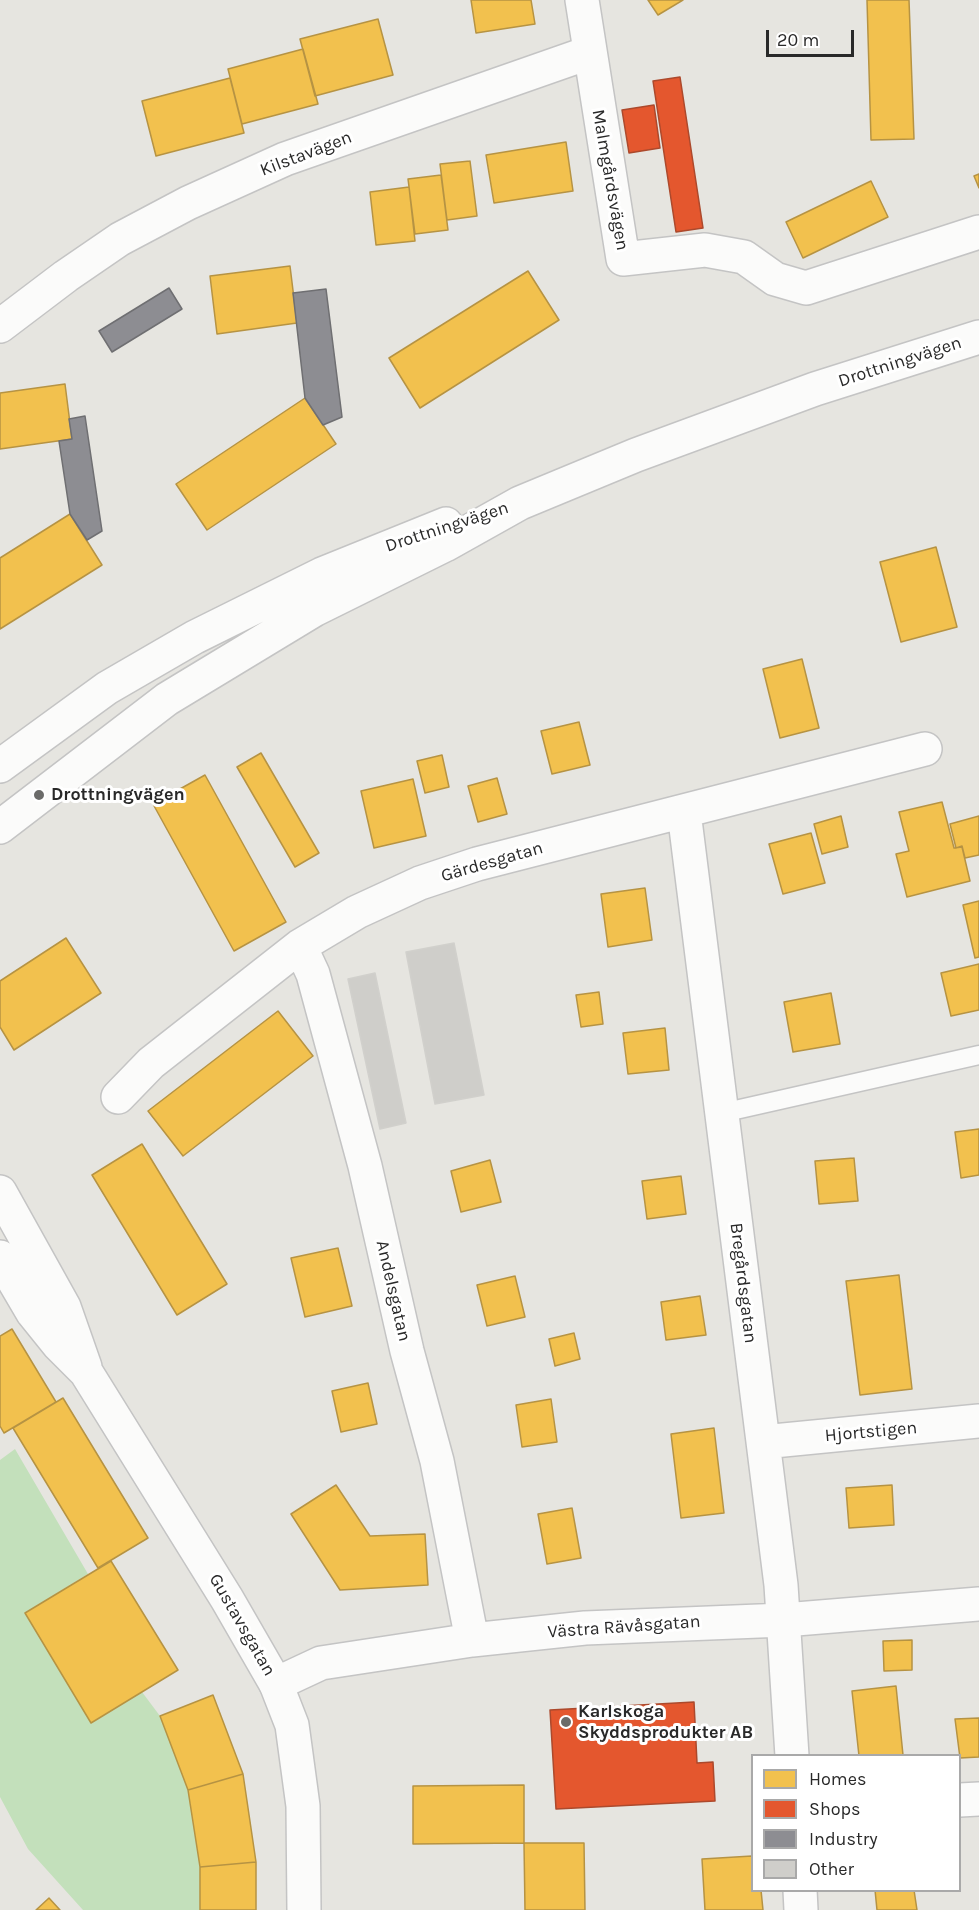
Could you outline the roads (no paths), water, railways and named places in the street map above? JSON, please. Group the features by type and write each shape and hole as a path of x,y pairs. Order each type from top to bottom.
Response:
{"street":[{"path":"582,0 588,53"},
{"name":"Malmgårdsvägen","path":"588,53 622,259 705,250 744,257 775,279 806,288 979,232"},
{"name":"Kilstavägen","path":"0,326 120,238 188,203 285,159 588,53"},
{"name":"Drottningvägen","path":"0,827 167,699 314,610 445,545 520,503 636,455 814,389 979,337"},
{"name":"Drottningvägen","path":"0,766 107,688 195,637 322,574 401,540 471,516 520,503"},
{"name":"Gärdesgatan","path":"118,1097 151,1063 300,946 357,912 420,883 454,872 926,749"},
{"name":"Bregårdsgatan","path":"684,812 784,1620 792,1754"},
{"name":"Andelsgatan","path":"300,946 313,974 365,1166 407,1351 437,1461 472,1640"},
{"name":"Gustavsgatan","path":"0,1192 8,1226 64,1307 86,1372 227,1599 276,1684 292,1725 303,1806 304,1910"},
{"name":"Gustavsgatan","path":"0,1257 33,1313 58,1344 86,1372"},
{"name":"Hjortstigen","path":"763,1442 979,1421"},
{"name":"Västra Rävåsgatan","path":"276,1684 321,1663 472,1640 597,1627 784,1620 979,1604"},
{"path":"961,1800 979,1799"},
{"path":"800,1892 801,1910"}],"lane":[{"path":"722,1113 979,1055"}],"place":[{"name":"Drottningvägen","path":"39,795"},
{"name":"Karlskoga Skyddsprodukter AB","path":"566,1722"}]}
